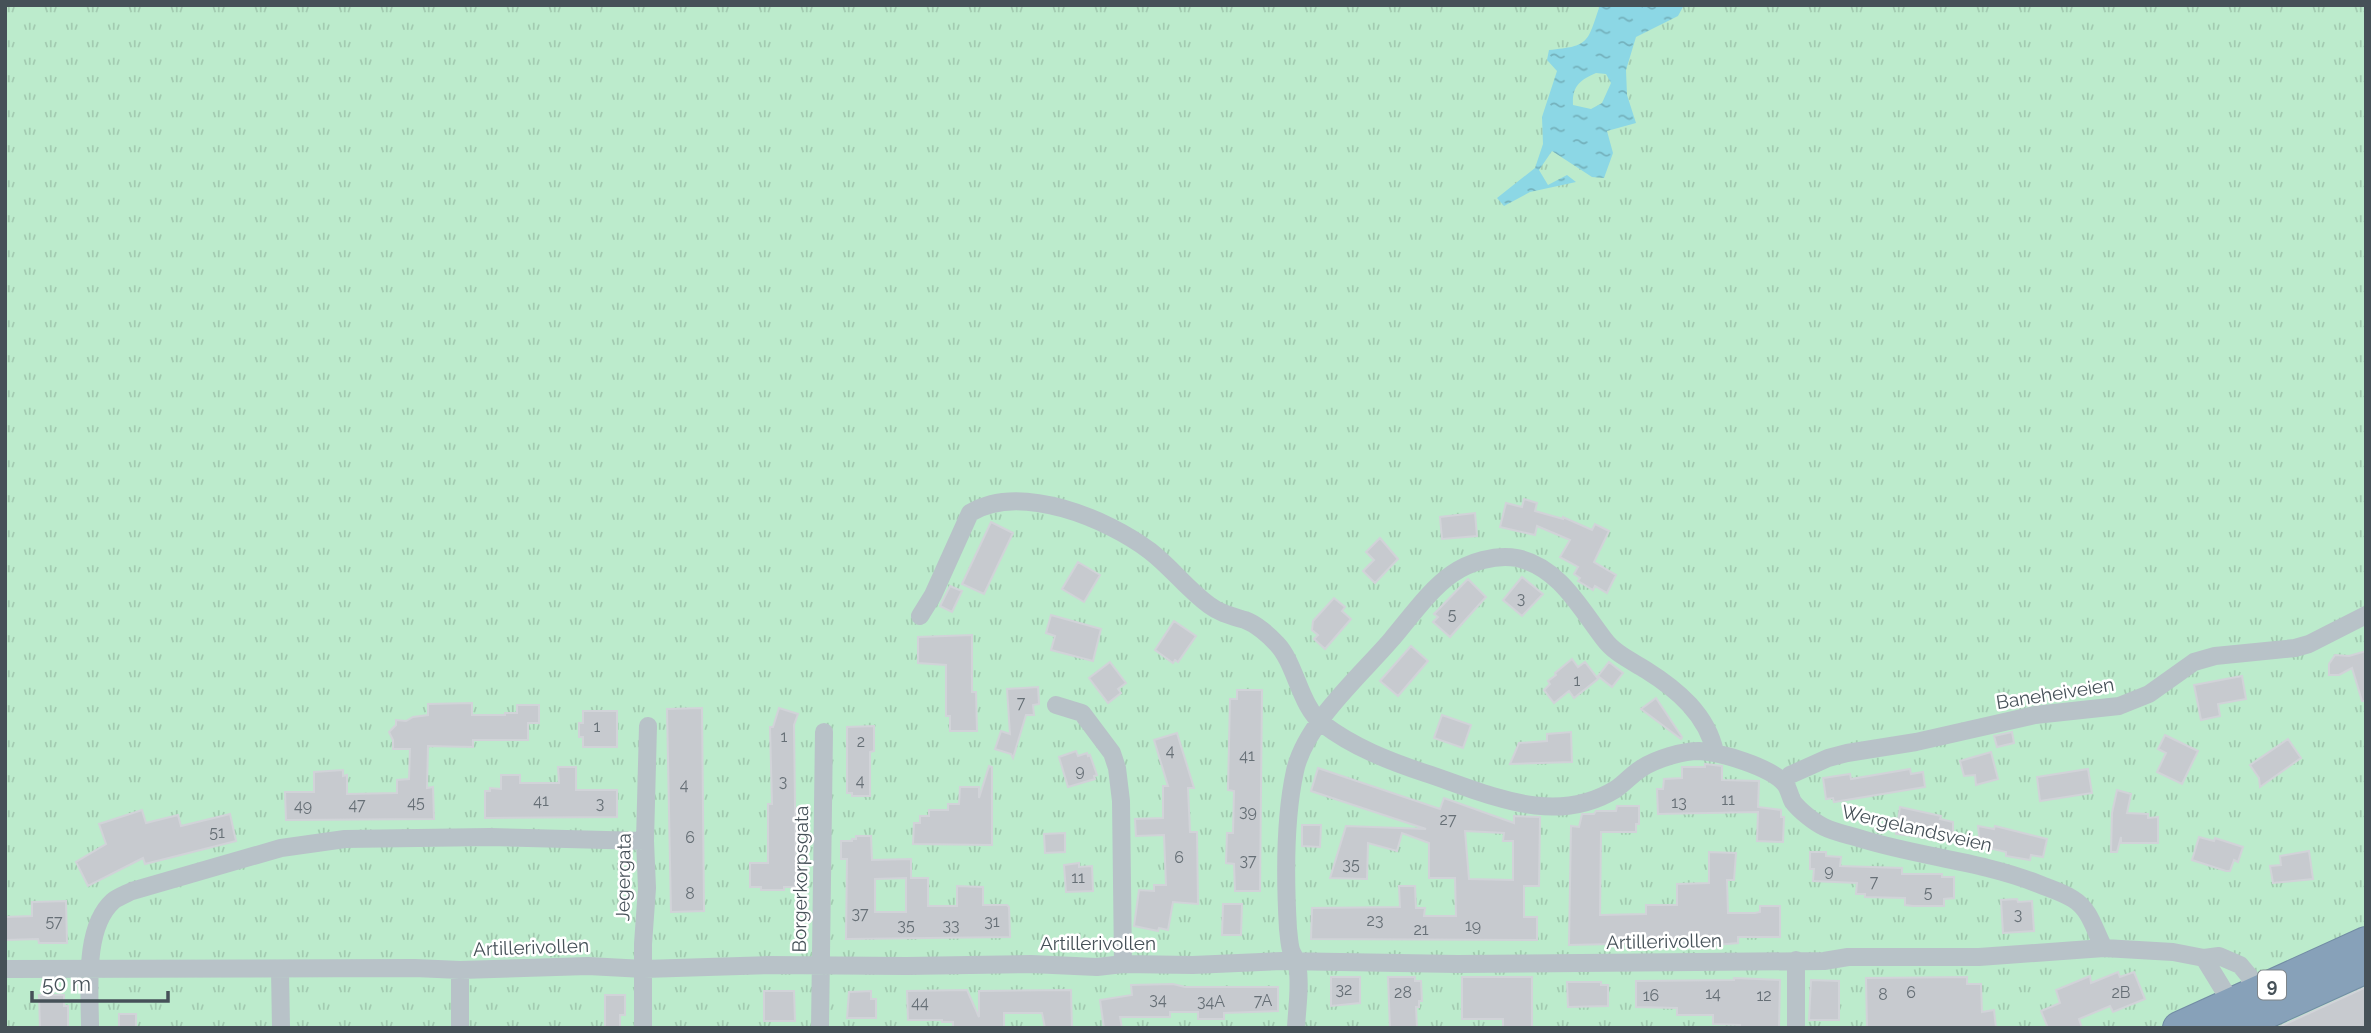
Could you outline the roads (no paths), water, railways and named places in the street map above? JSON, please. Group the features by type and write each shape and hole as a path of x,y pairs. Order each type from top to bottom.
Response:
{"highway":[{"name":"9","path":"2241,1011 2366,943"},
{"name":"9","path":"2179,1028 2241,1011 2366,967"}],"street":[{"path":"920,616 933,595 970,513 977,508 1023,500 1045,503 1121,532 1152,552 1210,606 1225,615 1250,622 1263,631 1280,647 1320,723"},
{"path":"1296,1028 1297,963 1290,948 1288,930 1288,830 1290,797 1296,767 1305,745 1331,706 1448,577 1469,565 1493,557 1515,558 1546,571 1576,601 1606,643 1674,690 1699,713 1712,737 1715,752"},
{"name":"Baneheiveien","path":"1785,784 1790,775 1828,758 1847,753 1916,742 2035,715 2119,706 2149,694 2194,662 2215,656 2295,648 2309,644 2366,615"},
{"path":"1056,705 1082,713 1112,753 1118,768 1121,801 1123,964"},
{"name":"Wergelandsveien","path":"1320,723 1366,751 1401,765 1492,797 1555,808 1585,803 1615,789 1643,767 1670,757 1693,751 1715,752 1771,774 1785,784 1796,806 1827,828 1915,853 2005,871 2073,898 2090,915 2104,948"},
{"name":"Jegergata","path":"643,1028 648,726"},
{"name":"Borgerkorpsgata","path":"820,1028 824,732"},
{"path":"90,1028 95,928 101,915 114,900 166,880 281,848 345,839 490,836 645,841"},
{"path":"2104,948 2173,952 2204,958 2219,956 2240,965 2250,978 2241,1011"},
{"name":"Artillerivollen","path":"5,969 460,970 588,966 644,969 769,965 819,967 1031,964 1097,967 1123,964 1282,961 1657,964 1824,961 1847,957 1979,957 2104,948"},
{"path":"2204,958 2241,1011"},
{"path":"1796,960 1796,1028"},
{"path":"280,970 281,1028"},
{"path":"460,970 460,1028"}],"water":[{"path":"1600,5 1684,5 1678,16 1636,37 1626,70 1627,95 1636,123 1607,131 1613,153 1604,178 1592,177 1552,151 1539,170 1548,185 1567,175 1576,182 1530,192 1504,206 1497,198 1535,168 1543,144 1542,117 1557,71 1547,60 1549,50 1572,47 1585,40","holes":["1596,73 1606,74 1611,83 1602,103 1591,109 1573,105 1574,93 1581,81"]}]}
